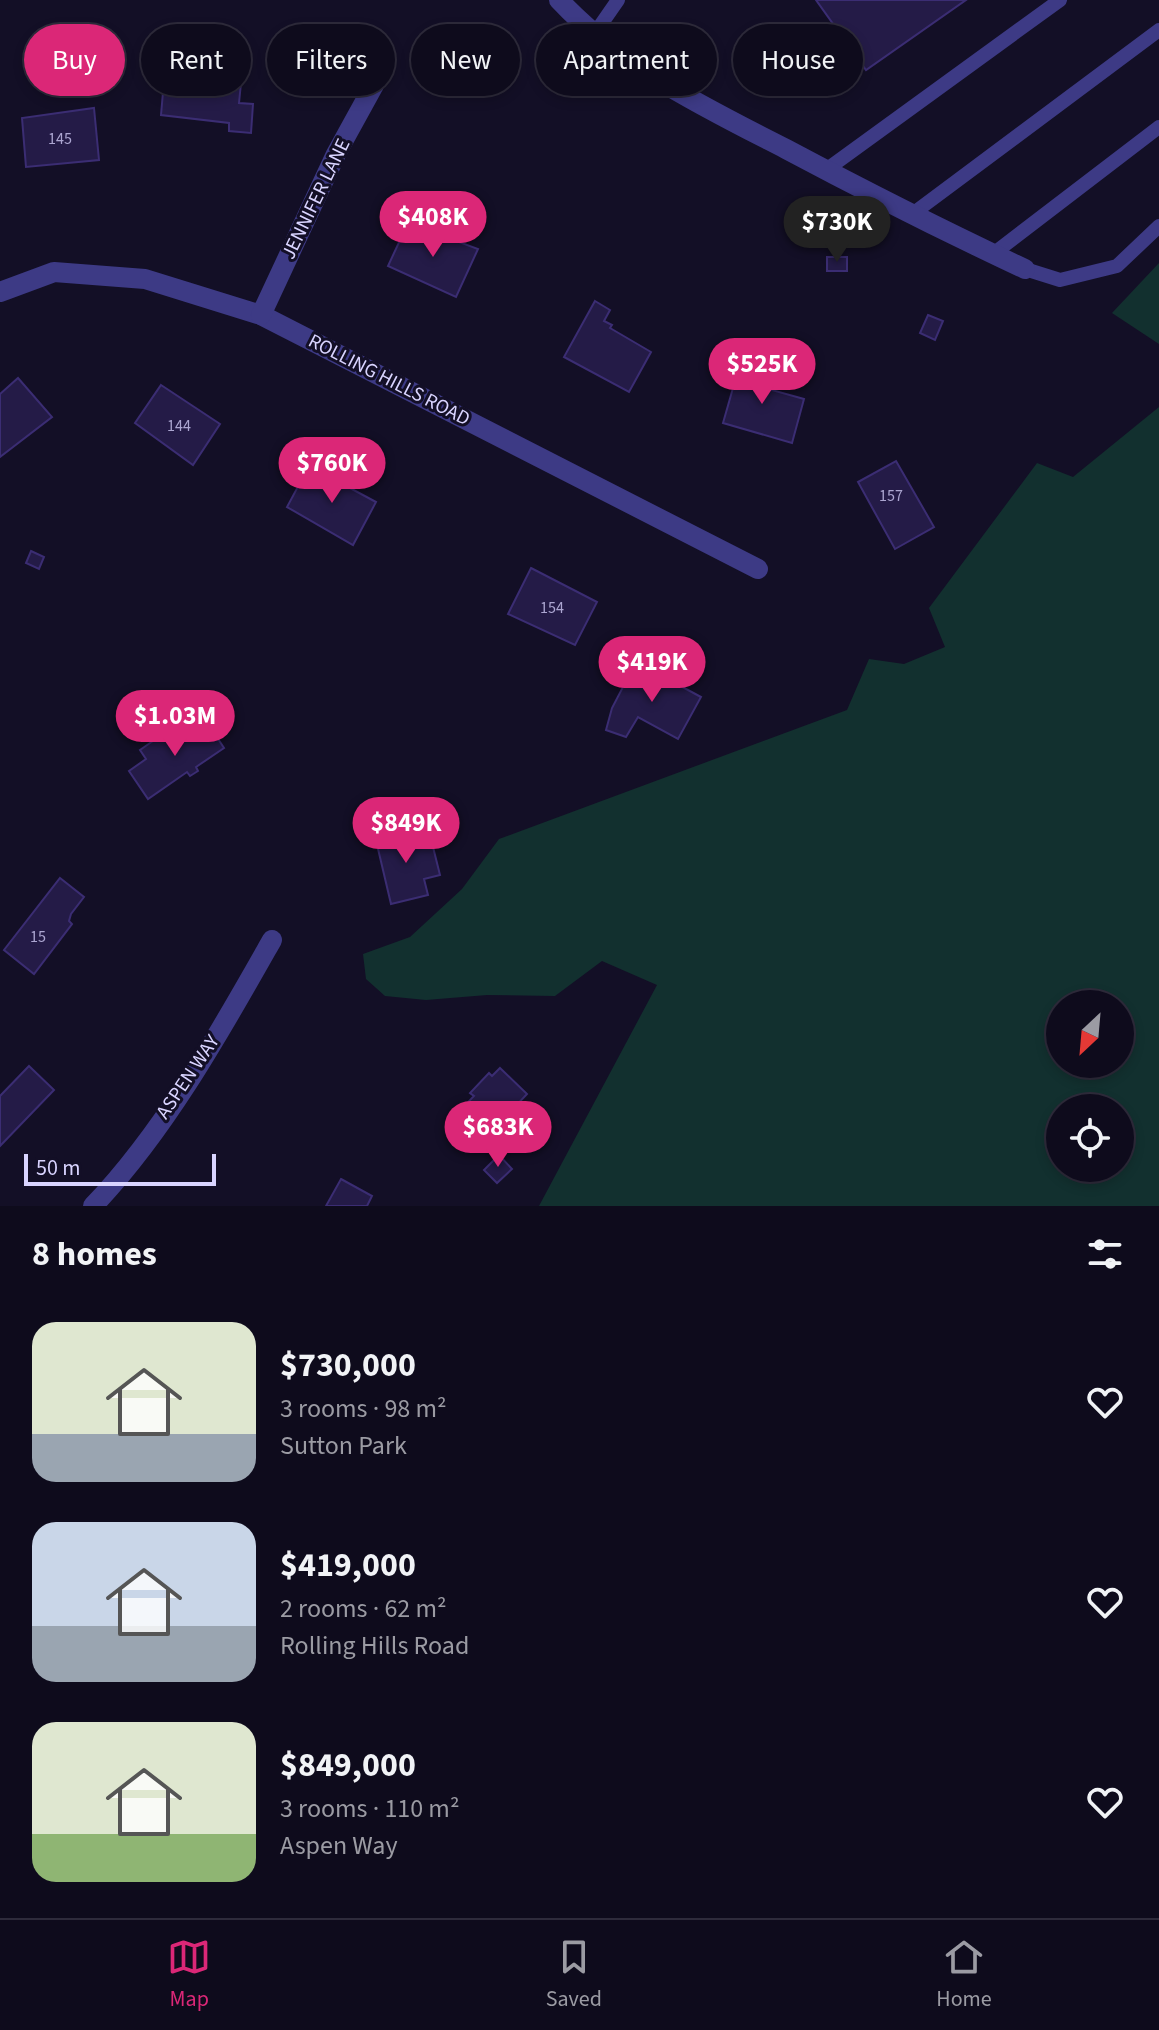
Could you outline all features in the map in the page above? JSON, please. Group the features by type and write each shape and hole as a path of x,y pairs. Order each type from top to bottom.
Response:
{"street":[{"path":"559,0 582,24"},
{"name":"JENNIFER LANE","path":"261,315 336,154 368,96"},
{"path":"683,96 911,215 1025,269"},
{"name":"ROLLING HILLS ROAD","path":"0,292 54,272 145,279 261,315 758,569"},
{"name":"ASPEN WAY","path":"93,1206 118,1180 212,1044 272,940"}],"lane":[{"path":"601,24 618,0"},
{"path":"826,170 1060,0"},
{"path":"911,215 1159,30"},
{"path":"993,254 1159,127"},
{"path":"1025,269 1060,280 1117,266 1159,226"}],"green space":[{"path":"1159,263 1159,344 1112,313"},
{"path":"1159,407 1159,1206 539,1206 657,985 602,961 555,996 487,995 426,1000 385,996 366,979 363,954 410,937 462,889 499,839 847,710 869,659 904,664 945,647 929,608 1037,463 1073,477"}],"building":[{"path":"816,0 966,0 866,70 863,66 863,24 833,24"},
{"path":"163,96 240,96 239,103 253,104 251,133 229,131 229,123 161,115"},
{"path":"94,108 99,160 26,167 22,118"},
{"path":"408,223 478,249 456,297 388,266"},
{"path":"827,257 847,257 847,271 827,271"},
{"path":"595,301 610,310 604,321 612,325 610,328 651,352 629,392 564,357"},
{"path":"928,315 943,321 935,340 920,333"},
{"path":"741,360 767,368 761,387 804,399 792,443 723,423"},
{"path":"18,378 52,417 0,457 0,394"},
{"path":"161,385 220,424 193,465 135,423"},
{"path":"896,461 934,527 895,549 858,482"},
{"path":"309,466 376,502 353,545 287,507"},
{"path":"31,551 44,557 39,569 26,563"},
{"path":"531,568 597,602 575,645 508,614"},
{"path":"636,662 701,697 678,739 638,717 626,737 606,730 612,708"},
{"path":"205,719 224,748 196,767 198,771 190,776 187,772 148,799 129,771 146,759 140,750 160,736 163,740 173,734 176,739"},
{"path":"410,828 415,847 432,843 440,875 424,879 428,895 391,904 375,836"},
{"path":"60,878 84,897 71,914 69,921 72,924 34,974 4,950"},
{"path":"29,1066 54,1090 0,1146 0,1096"},
{"path":"500,1068 527,1094 485,1139 458,1113 474,1096 470,1093 489,1073 492,1076"},
{"path":"499,1155 512,1169 497,1183 484,1170"},
{"path":"341,1179 372,1196 367,1206 326,1206"}]}
